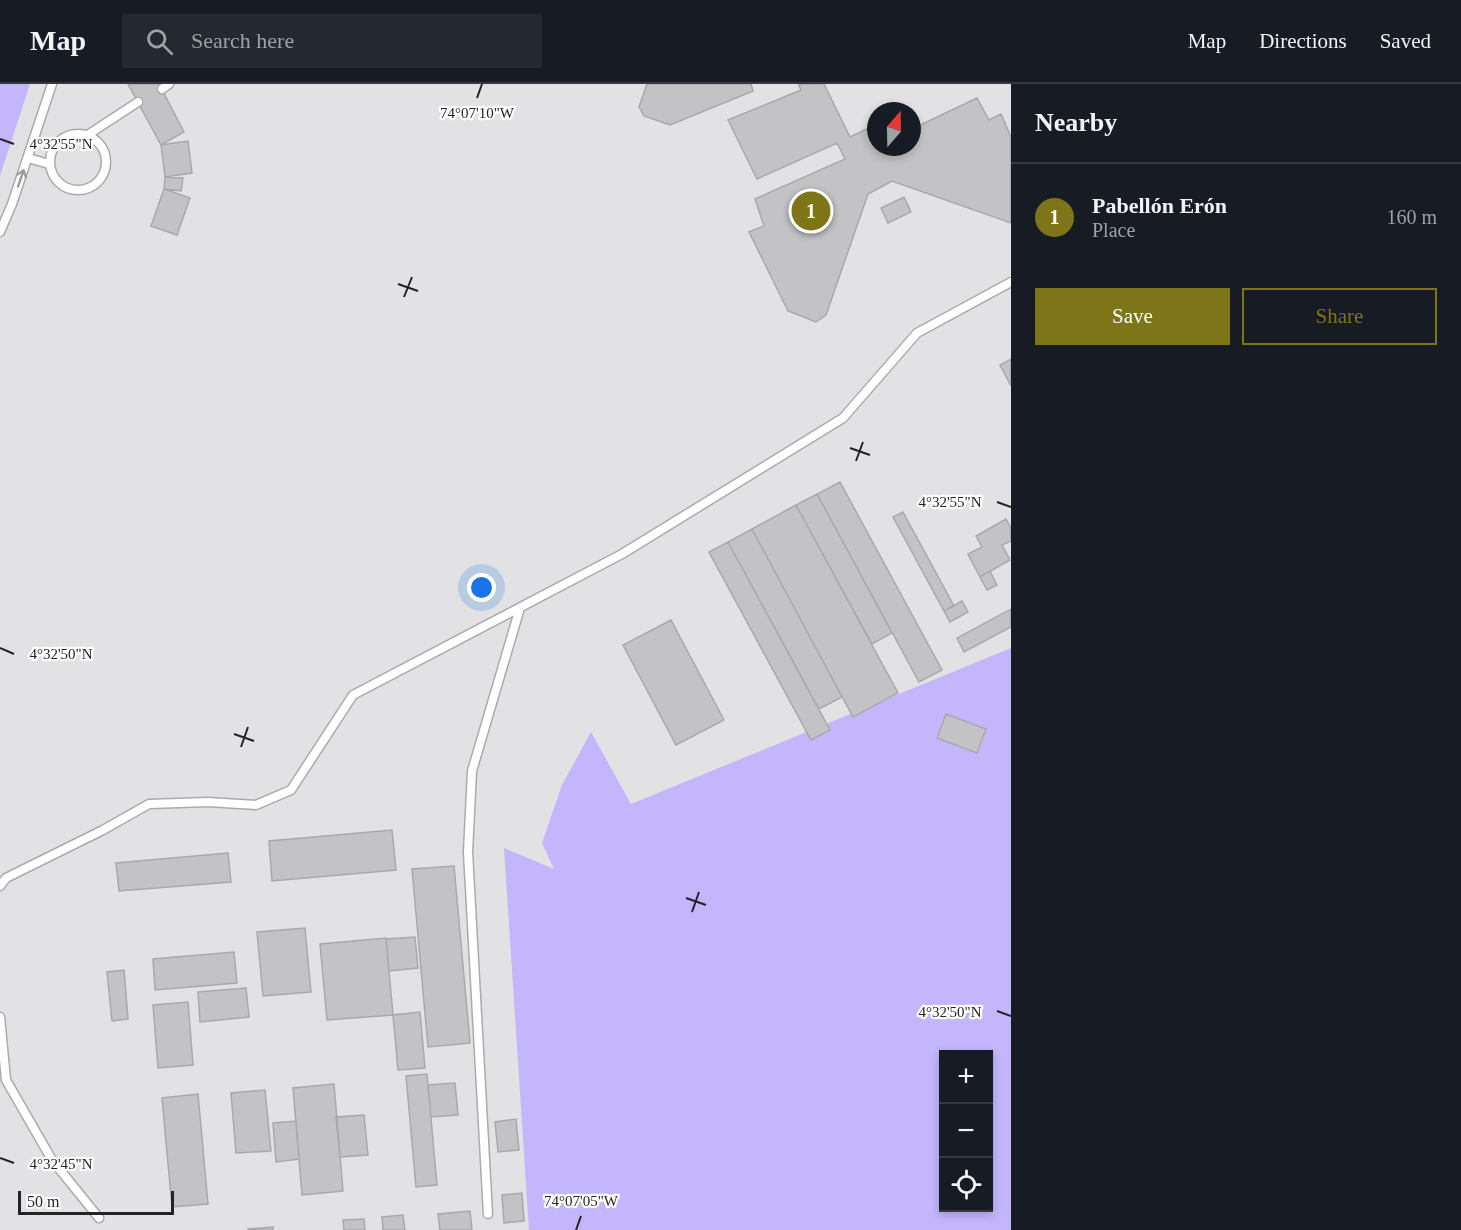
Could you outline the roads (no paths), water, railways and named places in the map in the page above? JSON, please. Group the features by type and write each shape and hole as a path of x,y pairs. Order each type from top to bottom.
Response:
{"lane":[{"path":"0,232 28,158 52,84"},
{"path":"86,136 138,102"},
{"path":"77,134 86,136 101,147 106,165 98,182 91,187 73,190 64,187 52,173 49,164 52,149 63,138 77,134"},
{"path":"28,158 49,164"},
{"path":"0,886 6,878 103,830 149,804 208,802 256,805 291,790 353,695 622,554 843,418 917,333 1011,282"},
{"path":"489,1214 470,910 468,852 471,783 472,771 520,608"},
{"path":"0,1017 6,1080 52,1160 99,1218"}],"place":[{"name":"Pabellón Erón","path":"811,211"}]}
